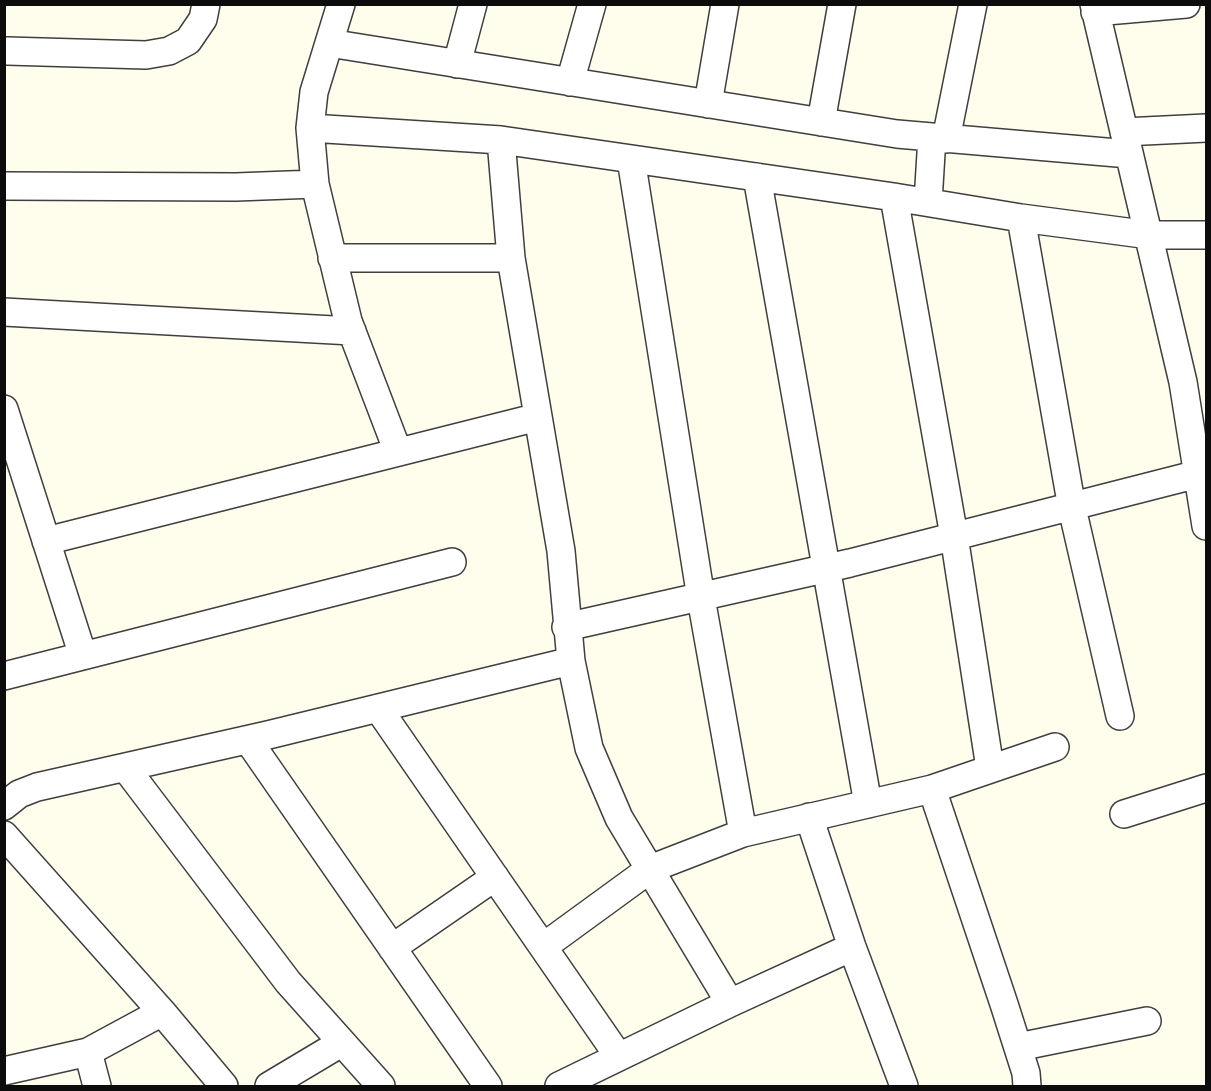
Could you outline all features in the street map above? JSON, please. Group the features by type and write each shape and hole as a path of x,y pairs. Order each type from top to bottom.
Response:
{"street":[{"path":"7,51 146,55 169,51 188,41 203,20 207,4"},
{"path":"341,4 314,92 310,128 315,184 352,332 398,452"},
{"path":"457,64 473,4"},
{"path":"570,82 592,4"},
{"path":"708,104 725,4"},
{"path":"820,122 842,4"},
{"path":"928,202 939,138 973,4"},
{"path":"1186,4 1094,8 1150,235 1195,381 1198,474 1206,526"},
{"path":"329,43 897,134 939,138 1126,143 1206,128"},
{"path":"310,128 501,140 928,202 1021,218 1150,235 1206,235"},
{"path":"501,140 511,258 561,551 566,627 571,661 589,748 619,818 730,1003"},
{"path":"631,159 701,598 743,833"},
{"path":"757,177 868,804"},
{"path":"4,186 236,187 315,184"},
{"path":"894,197 954,537 990,768"},
{"path":"1021,218 1072,508 1120,716"},
{"path":"332,258 511,258"},
{"path":"4,312 352,332"},
{"path":"4,409 83,656"},
{"path":"46,541 538,417"},
{"path":"566,627 826,569 1198,474"},
{"path":"4,676 452,562"},
{"path":"4,806 19,794 37,788 248,740 571,661"},
{"path":"378,708 619,1057"},
{"path":"248,740 488,1086"},
{"path":"543,947 650,869 743,833 932,789 1055,747"},
{"path":"125,767 288,982 381,1086"},
{"path":"932,789 1018,1047 1026,1073 1027,1086"},
{"path":"1124,814 1206,789"},
{"path":"808,817 852,947 904,1086"},
{"path":"4,835 162,1012 224,1086"},
{"path":"392,948 495,877"},
{"path":"559,1086 852,947"},
{"path":"4,1071 87,1052 162,1012"},
{"path":"1018,1047 1147,1021"},
{"path":"269,1086 341,1043"},
{"path":"87,1052 97,1086"}]}
